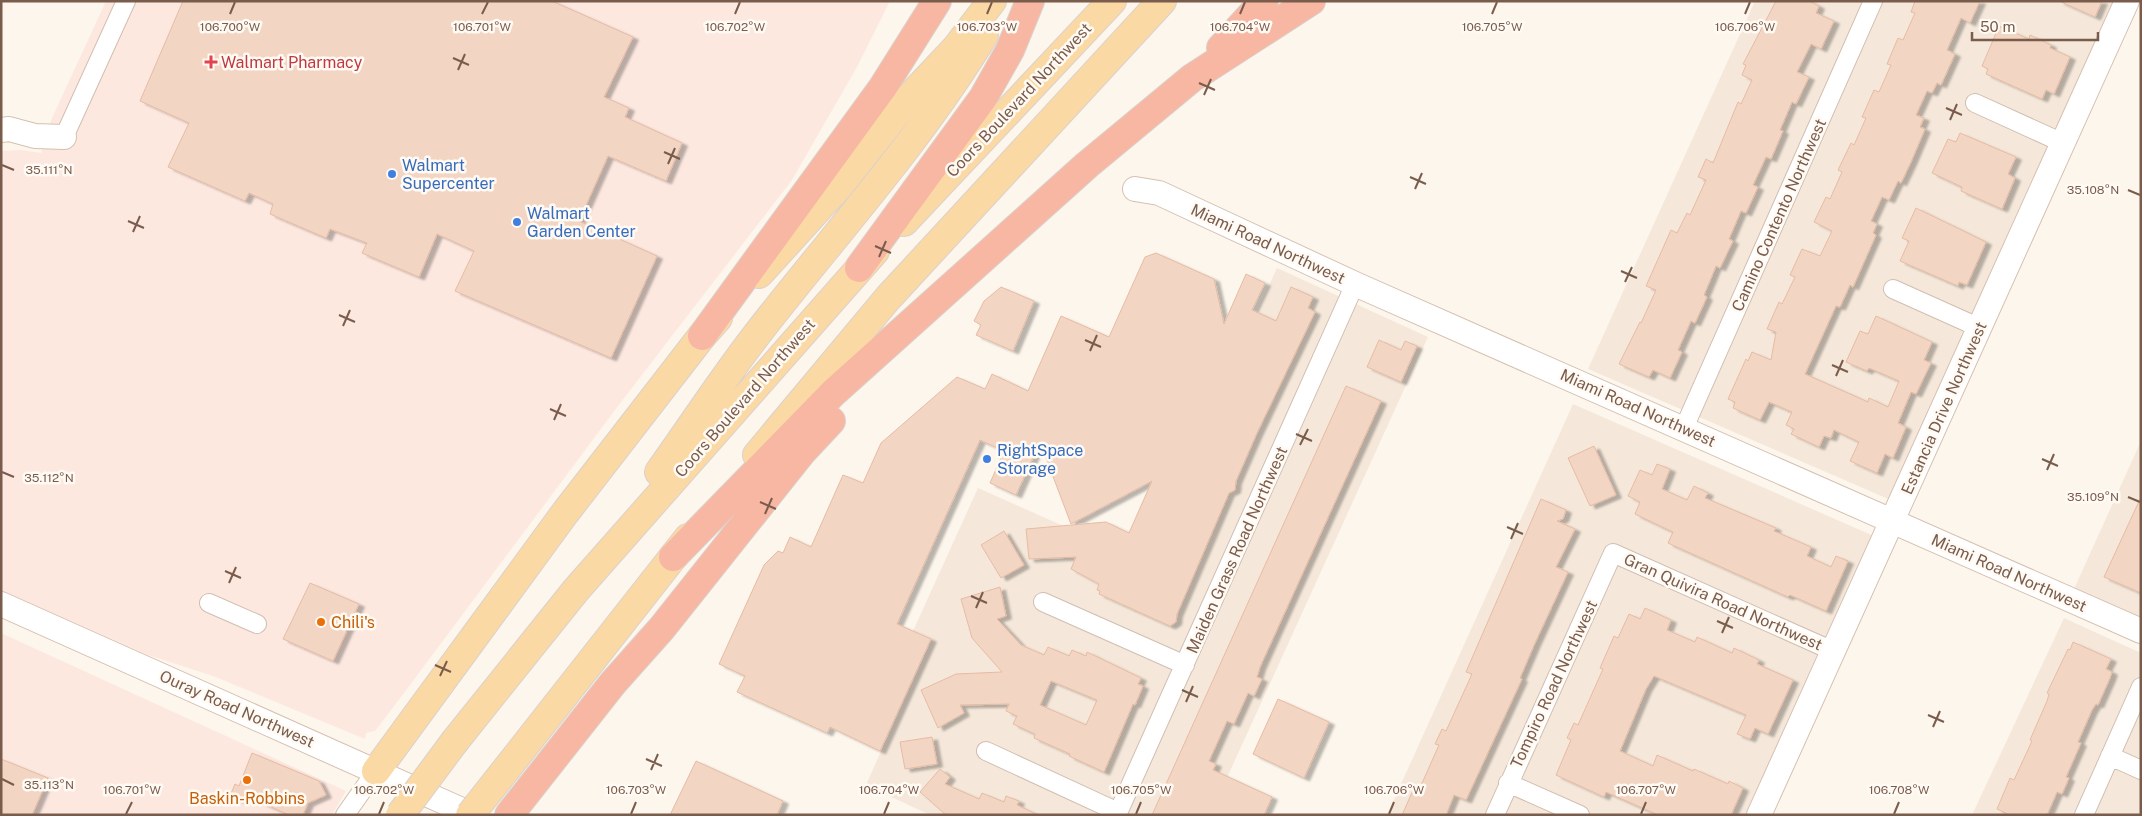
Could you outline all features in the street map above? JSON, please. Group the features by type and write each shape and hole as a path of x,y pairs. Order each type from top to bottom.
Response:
{"highway":[{"path":"702,336 883,87 937,1"},
{"path":"860,268 983,98 1010,50 1030,1"},
{"path":"1192,78 1264,1"},
{"path":"673,557 833,393 1087,164 1192,78 1311,1"},
{"path":"509,815 613,683 662,628 802,452 901,347 917,316"}],"main road":[{"path":"376,772 565,513 702,336 839,186 907,100 956,48 992,1"},
{"path":"576,590 756,336 915,136 985,33 1000,1"},
{"name":"Coors Boulevard Northwest","path":"400,815 576,590 860,268 1112,1"},
{"path":"472,815 508,766 673,557 888,298 1162,1"}],"street":[{"path":"1,130 9,129 35,136 64,137 126,1"},
{"name":"Camino Contento Northwest","path":"1684,428 1874,1"},
{"name":"Estancia Drive Northwest","path":"1759,815 2127,1"},
{"path":"1975,103 2063,143"},
{"name":"Miami Road Northwest","path":"1135,189 1159,193 1355,284 2141,631"},
{"name":"Maiden Grass Road Northwest","path":"1117,813 1186,665 1355,284"},
{"path":"1893,289 1980,328"},
{"name":"Gran Quivira Road Northwest","path":"1613,553 1833,651"},
{"name":"Tompiro Road Northwest","path":"1495,815 1613,553"},
{"path":"1043,602 1186,665"},
{"path":"209,603 257,624"},
{"name":"Ouray Road Northwest","path":"1,604 472,815"},
{"path":"2084,815 2141,687"},
{"path":"986,751 1117,813"},
{"path":"2110,756 2141,770"},
{"path":"345,815 376,772"},
{"path":"1508,783 1580,815"}],"shaded area":[{"path":"106,1 890,1 857,67 792,180 618,406 375,731 366,733 365,739 213,676 148,655 1,590 1,151 21,150 41,153 52,118"},
{"path":"1755,1 2120,1 1893,501 1588,369"},
{"path":"1277,268 1428,337 1210,815 930,815 866,785 931,639 913,631 978,488 1142,561"},
{"path":"1573,404 1876,537 1750,815 1387,815"},
{"path":"2141,441 2141,618 2074,589"},
{"path":"2064,618 2141,653 2141,815 1972,815"},
{"path":"1,633 346,791 332,815 1,815"}],"building":[{"name":"Walmart Supercenter","path":"183,1 552,1 633,37 604,97 629,108 625,117 682,143 666,181 608,156 579,221 657,256 611,358 455,291 474,251 437,234 419,277 362,253 367,243 330,229 326,238 270,214 273,204 249,193 245,201 168,167 189,123 140,101"},
{"path":"1776,1 1809,1 1819,6 1816,13 1834,21 1821,49 1811,44 1797,72 1809,77 1796,104 1792,102 1780,130 1783,131 1771,159 1766,157 1753,185 1758,187 1746,213 1741,211 1729,239 1733,241 1720,268 1716,266 1704,295 1707,297 1695,323 1691,321 1678,350 1682,352 1670,378 1653,370 1649,377 1619,364 1656,290 1646,286 1671,230 1677,233 1687,213 1690,215 1706,180 1698,177 1706,159 1713,163 1738,102 1741,104 1752,80 1742,75 1746,65 1743,64"},
{"path":"1915,1 1980,1 1970,23 1961,18 1947,50 1955,54 1941,85 1937,83 1932,93 1927,91 1916,115 1924,118 1920,127 1925,129 1911,162 1901,183 1898,181 1889,200 1882,197 1871,221 1877,224 1873,233 1876,235 1853,287 1850,285 1840,307 1836,306 1805,374 1868,402 1869,398 1888,407 1899,381 1869,368 1867,371 1846,362 1860,331 1868,334 1876,316 1932,342 1924,360 1931,363 1916,394 1911,392 1898,423 1906,427 1893,458 1885,454 1877,473 1850,461 1859,442 1834,430 1831,438 1824,436 1819,447 1791,434 1794,429 1786,425 1792,412 1769,402 1760,420 1733,408 1735,402 1728,399 1746,359 1748,361 1752,352 1771,360 1776,332 1767,329 1779,302 1782,304 1795,277 1790,275 1802,249 1820,256 1832,231 1814,222 1826,197 1830,199 1842,172 1838,170 1851,143 1854,145 1866,118 1862,117 1874,90 1879,92 1891,65 1887,64 1898,38 1903,40 1915,13 1911,12"},
{"path":"2059,1 2102,1 2095,17"},
{"path":"1999,26 2029,39 2030,35 2051,45 2050,48 2070,57 2054,94 2046,90 2042,99 1986,74 1988,69 1982,66"},
{"path":"1960,133 2016,157 2008,174 2015,178 2002,209 1961,191 1962,187 1932,173 1948,139 1956,142"},
{"path":"1916,208 1986,242 1967,285 1959,282 1958,286 1900,261 1909,241 1902,238"},
{"path":"1156,253 1214,279 1224,324 1246,274 1265,283 1252,310 1276,321 1291,287 1313,297 1308,308 1315,312 1257,433 1236,481 1235,490 1229,493 1177,614 1176,622 1170,626 1099,594 1100,591 1097,590 1099,584 1071,569 1076,557 1029,559 1026,529 1106,522 1129,533 1152,481 1071,524 1040,442 1016,495 990,483 1004,451 980,440 897,624 931,639 880,751 830,727 827,733 737,692 745,676 719,664 764,565 778,551 783,553 790,537 811,547 843,475 863,483 881,443 957,377 985,389 992,374 1028,391 1061,316 1109,337 1145,257"},
{"path":"1001,287 1034,301 1013,351 976,335 981,325 974,321 984,301"},
{"path":"1379,340 1401,350 1405,341 1417,346 1401,382 1367,367"},
{"path":"1346,386 1381,401 1260,667 1257,677 1262,679 1254,696 1248,693 1234,724 1227,721 1209,761 1216,764 1213,770 1272,797 1264,815 1152,815"},
{"path":"1594,446 1616,495 1590,506 1568,458"},
{"path":"1657,464 1670,469 1662,489 1687,500 1694,486 1708,493 1705,498 1776,528 1774,531 1811,547 1807,556 1831,567 1836,556 1848,561 1826,611 1790,595 1788,597 1668,543 1673,532 1635,514 1640,502 1628,496 1640,470 1652,475"},
{"path":"2141,497 2141,593 2104,577"},
{"path":"1541,499 1566,510 1563,519 1557,521 1575,529 1556,567 1568,572 1535,643 1520,678 1522,679 1466,800 1454,795 1446,815 1402,815 1414,788 1419,790 1439,745 1435,744 1442,729 1446,731 1472,674 1466,672"},
{"path":"1004,531 1024,565 1001,578 981,545"},
{"name":"Chili's","path":"310,583 359,604 333,661 283,639"},
{"path":"1000,587 1006,616 997,619 1021,645 1044,655 1048,647 1069,656 1072,650 1086,656 1087,652 1141,678 1138,684 1143,686 1135,705 1133,704 1104,772 1034,738 1035,734 1013,724 1017,716 1006,711 1009,704 960,705 964,713 938,728 921,690 956,674 1002,672 972,638 961,599","holes":["1051,681 1097,700 1086,725 1040,705"]},
{"path":"1645,608 1671,620 1667,630 1695,642 1697,637 1732,653 1734,648 1759,660 1757,664 1793,680 1768,734 1755,728 1750,739 1737,734 1746,715 1654,676 1646,689 1620,751 1653,766 1657,755 1693,771 1694,769 1728,784 1729,781 1743,788 1731,815 1658,815 1606,792 1604,797 1556,775 1571,740 1567,738 1574,723 1578,725 1603,669 1600,668 1614,636 1618,638 1629,614 1640,619"},
{"path":"2073,642 2111,659 2106,669 2112,672 2110,678 2098,705 2096,704 2092,710 2078,742 2081,743 2066,777 2069,778 2062,794 2057,792 2047,815 2010,815 1997,809 2010,778 2014,780 2032,741 2030,740 2047,701 2049,694 2047,693"},
{"path":"1278,699 1329,722 1304,778 1253,754"},
{"path":"932,737 937,764 905,769 900,742"},
{"path":"252,753 319,781 326,795 308,803 303,815 289,815 245,795 241,801 230,796 235,784 239,786"},
{"path":"1,759 48,778 32,815 1,815"},
{"path":"696,761 783,801 777,815 670,815"},
{"path":"940,769 950,777 945,784 979,799 982,793 1004,802 1006,796 1019,801 1017,805 1038,815 946,815 920,792"}],"place":[{"name":"Walmart Pharmacy","path":"211,62"},
{"name":"Walmart Supercenter","path":"392,174"},
{"name":"Walmart Garden Center","path":"517,222"},
{"name":"RightSpace Storage","path":"987,459"},
{"name":"Chili's","path":"321,622"},
{"name":"Baskin-Robbins","path":"247,780"}]}
